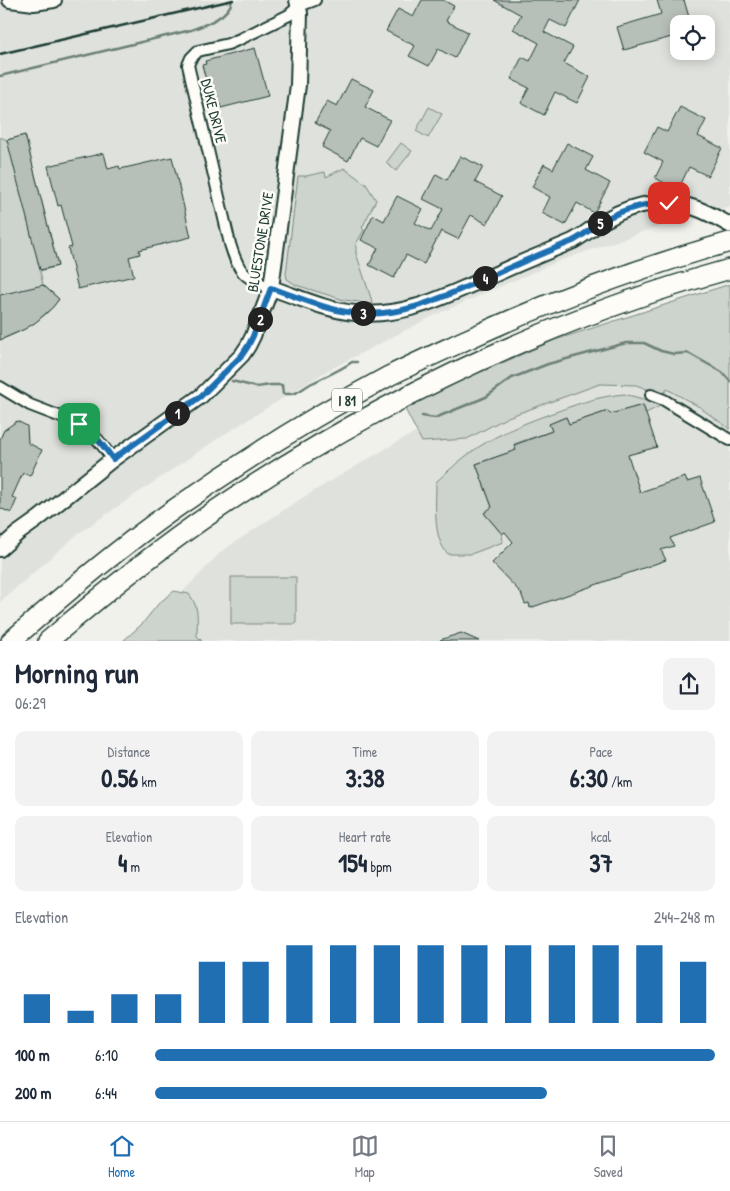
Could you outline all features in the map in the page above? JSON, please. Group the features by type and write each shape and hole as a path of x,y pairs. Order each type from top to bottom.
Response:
{"highway":[{"name":"I 81","path":"11,641 69,590 170,511 275,442 389,376 545,305 631,273 730,242"},
{"name":"I 81","path":"48,641 108,590 224,505 289,463 359,422 438,381 543,333 616,305 730,269"}],"street":[{"path":"10,0 34,3 54,0"},
{"name":"DUKE DRIVE","path":"271,288 247,277 240,270 234,257 188,65 192,56 198,51 240,40 289,14 298,3 316,0"},
{"name":"BLUESTONE DRIVE","path":"0,549 113,459 201,396 242,355 248,346 271,288 298,85 300,26 298,3"},
{"path":"271,288 354,313 396,312 434,300 573,241 609,217 626,210 652,204 669,203 691,207 730,225"},
{"path":"0,387 30,405 83,427 98,440 113,459"},
{"path":"651,395 670,403 730,440"}],"shaded area":[{"path":"0,0 730,0 730,206 651,229 559,261 435,315 327,371 220,437 79,533 0,602"},
{"path":"429,107 442,114 428,138 416,131"},
{"path":"25,135 58,266 40,271 43,285 59,299 47,313 33,324 0,340 0,137 7,140"},
{"path":"401,143 412,151 396,171 386,163"},
{"path":"344,168 366,184 376,200 356,244 356,253 373,304 344,300 296,285 287,279 286,274 298,176 325,172 326,177"},
{"path":"730,284 730,429 703,409 667,389 663,395 636,385 600,384 508,417 467,439 422,442 405,409 465,379 555,340"},
{"path":"730,308 730,641 135,641 223,550 302,498 402,439 515,385"},
{"path":"624,394 659,403 660,406 646,413 643,405 612,414 611,418 608,411 569,424 566,417 550,424 552,431 514,444 516,450 476,464 492,507 484,513 502,534 503,542 471,554 448,554 439,539 437,530 436,482 477,448 518,426 584,402"},
{"path":"231,577 296,577 296,624 231,624"},
{"path":"174,591 189,594 193,599 197,614 197,636 202,641 123,641 142,624 159,603"}],"building":[{"path":"422,0 443,0 454,6 446,21 468,32 455,58 438,49 429,66 409,56 415,46 386,31 398,9 413,17"},
{"path":"494,0 580,0 566,28 550,20 544,32 573,47 564,63 590,77 577,103 555,92 544,115 521,103 529,88 511,79 522,57 530,61 539,43 513,29 521,15"},
{"path":"657,0 684,0 688,15 670,15 670,37 624,50 617,27 661,14"},
{"path":"255,48 268,96 221,108 220,104 216,105 210,83 207,84 202,65 206,64 205,61"},
{"path":"351,79 374,90 365,107 390,120 376,146 360,138 348,161 322,147 330,131 315,123 327,101 337,106"},
{"path":"680,107 706,120 698,136 722,148 708,176 689,167 678,190 655,178 663,162 644,152 657,127 667,132"},
{"path":"25,135 58,266 40,270 7,140"},
{"path":"567,143 593,157 586,170 610,183 594,213 577,203 565,225 542,213 550,197 532,187 544,164 553,169"},
{"path":"104,153 108,169 119,166 120,169 172,157 191,237 139,250 140,254 129,257 134,276 78,289 68,248 72,247 61,205 58,206 48,166"},
{"path":"460,156 483,167 475,182 502,196 487,224 471,215 458,239 441,231 424,264 406,255 394,278 369,265 378,248 361,240 373,215 384,221 397,196 423,209 415,223 431,231 443,209 423,199 436,174 447,180"},
{"path":"43,285 59,299 53,307 25,329 0,340 0,295"},
{"path":"643,405 657,447 628,455 640,492 685,477 687,482 700,478 715,522 670,538 674,546 661,550 666,560 530,608 529,603 525,604 521,593 492,563 513,542 505,532 502,534 484,513 492,507 476,464 516,450 514,445 552,431 549,424 566,417 569,424 608,411 610,414"},
{"path":"17,421 27,426 28,443 42,450 30,476 23,473 12,497 17,499 11,513 0,508 0,439 4,430"},
{"path":"461,633 479,641 440,640"}],"waterway":[{"path":"0,76 191,30 210,23 222,15 227,11 232,0"},
{"path":"422,416 435,418 486,397 512,378 548,364 626,343 644,343 661,351 674,354 688,353 722,372 730,381"},
{"path":"232,381 256,387 282,385 283,394 292,394 299,392 352,362 357,362"}],"railway":[{"path":"0,54 233,0"}],"route":[{"path":"79,424 98,440 113,459 201,396 242,355 253,336 271,288 354,313 386,313 404,310 459,290 573,241 620,212 634,207 669,203"}]}
